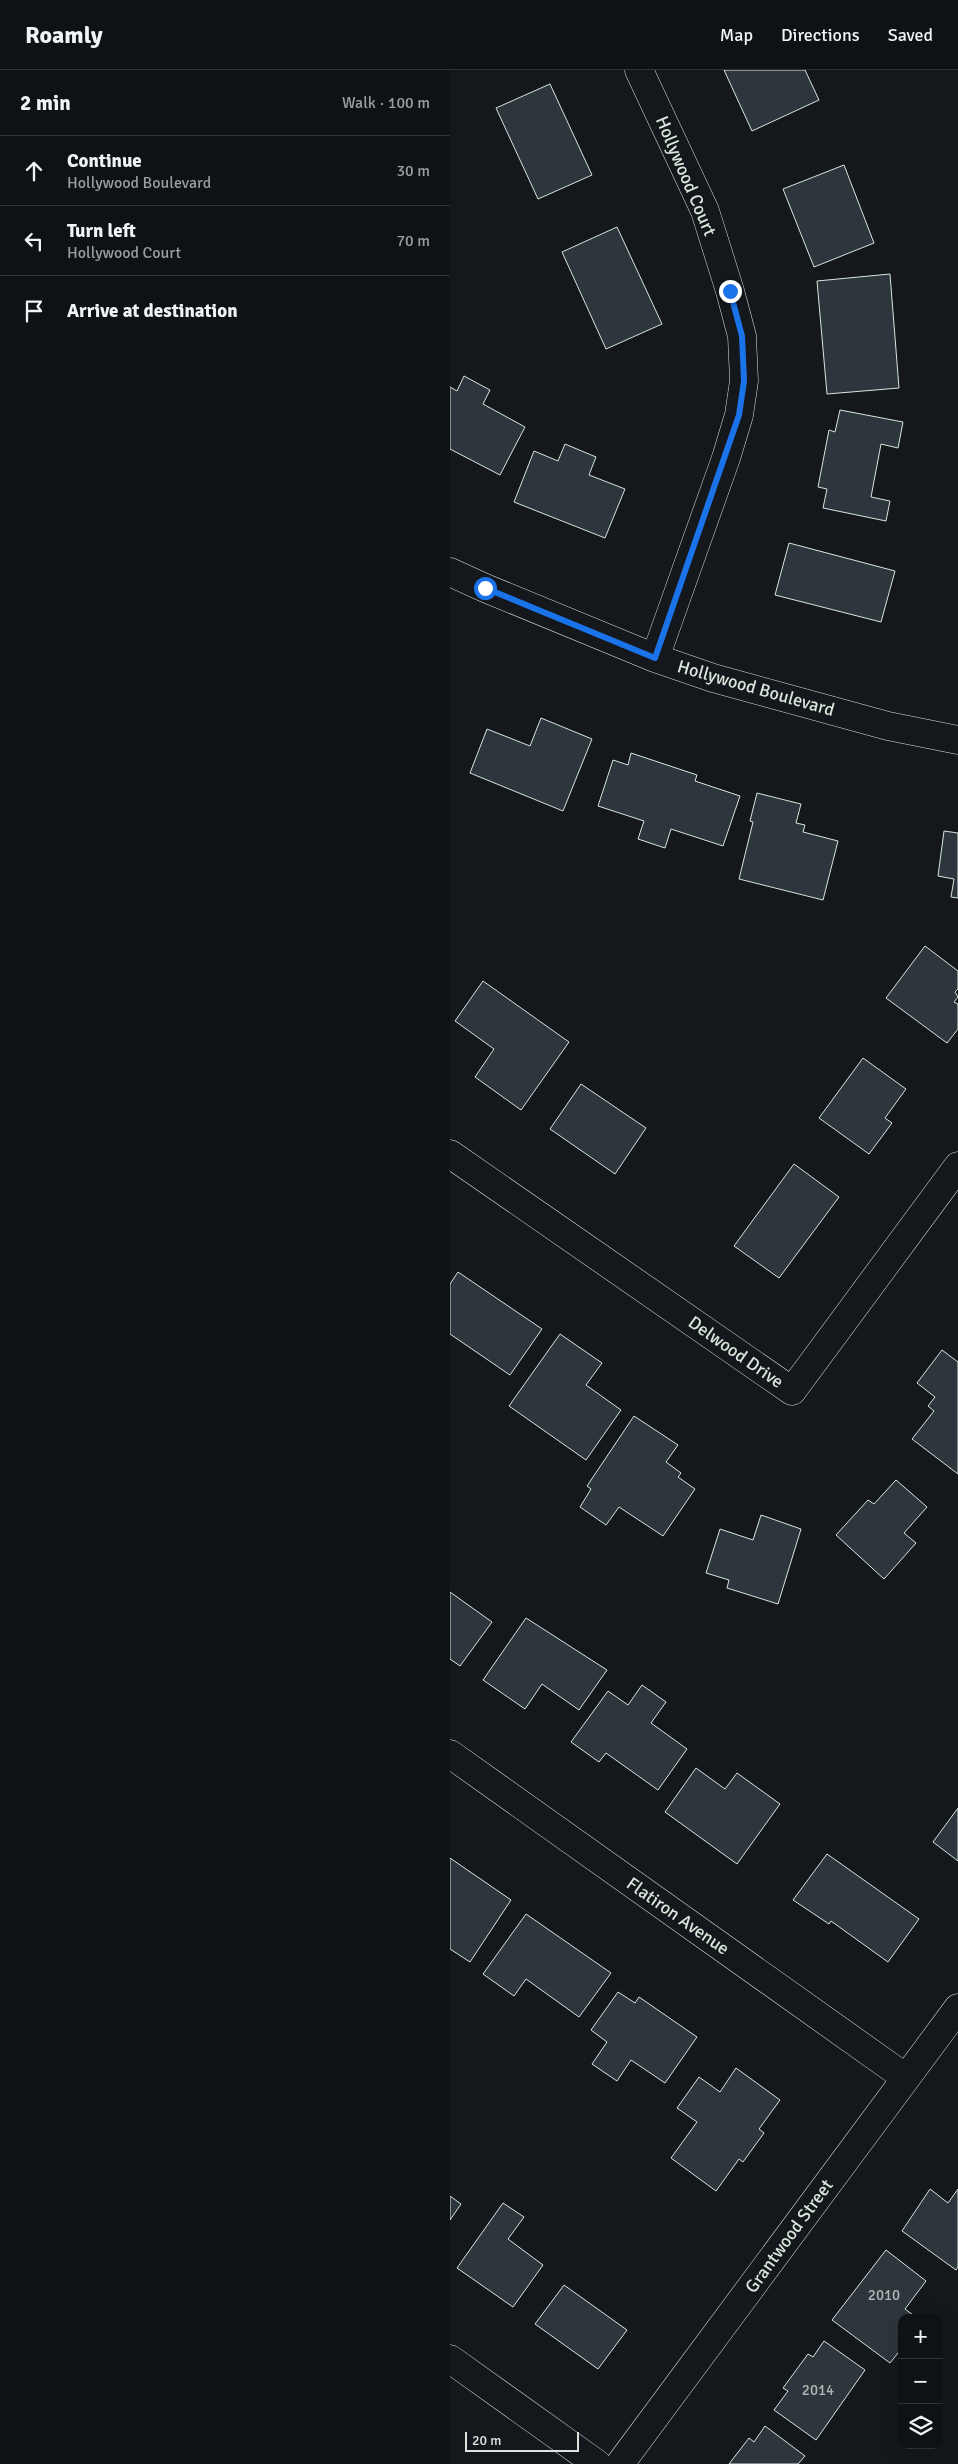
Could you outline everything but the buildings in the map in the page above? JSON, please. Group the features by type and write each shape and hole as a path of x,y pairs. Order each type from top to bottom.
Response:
{"street":[{"name":"Hollywood Court","path":"639,70 705,212 742,336 744,381 739,415 726,458 655,658"},
{"name":"Hollywood Boulevard","path":"450,572 655,658 713,678 888,726 958,740"},
{"name":"Delwood Drive","path":"450,1154 792,1391 958,1166"},
{"name":"Flatiron Avenue","path":"450,1754 906,2078"},
{"name":"Grantwood Street","path":"620,2464 958,2008"},
{"path":"450,2359 597,2464"}],"route":[{"path":"485,588 655,658 726,458 739,415 744,381 742,336 730,291"}]}
